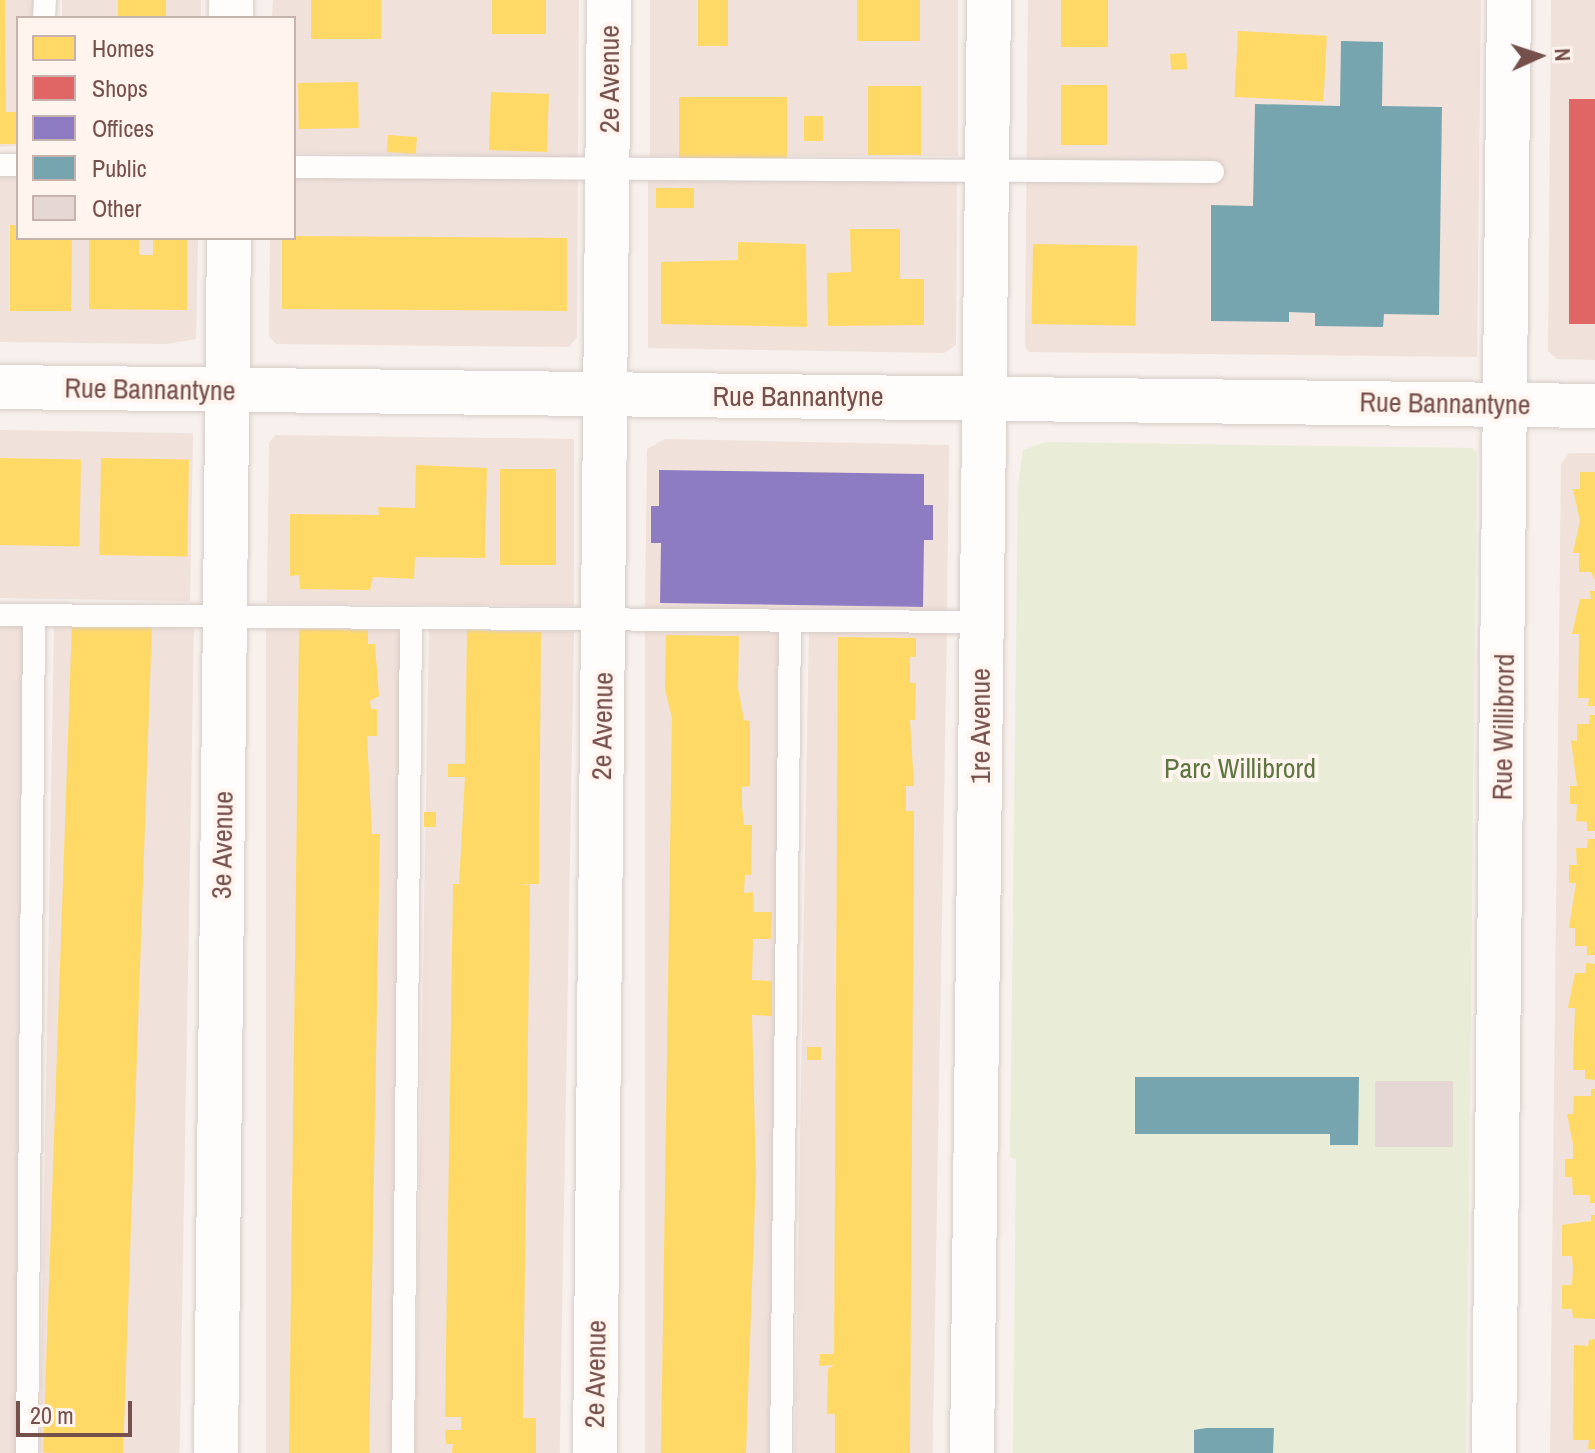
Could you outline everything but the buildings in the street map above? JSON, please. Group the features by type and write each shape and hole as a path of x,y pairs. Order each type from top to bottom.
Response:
{"street":[{"name":"2e Avenue","path":"595,1453 609,0"},
{"name":"1re Avenue","path":"972,1453 989,0"},
{"name":"Rue Willibrord","path":"1494,1453 1509,0"},
{"name":"3e Avenue","path":"216,1453 229,240"},
{"name":"Rue Bannantyne","path":"0,387 1595,406"}],"lane":[{"path":"296,167 1213,172"},
{"path":"0,615 604,622 981,622"},
{"path":"27,1453 34,616"},
{"path":"403,1453 411,619"},
{"path":"781,1453 790,621"}],"shaded area":[{"path":"0,0 36,0 36,16 16,16 16,146 0,147"},
{"path":"62,0 201,0 201,16 62,16"},
{"path":"273,0 579,0 578,158 296,153 296,16 272,16"},
{"path":"650,0 958,0 958,156 650,156"},
{"path":"1028,0 1481,0 1477,357 1029,352 1025,346"},
{"path":"1551,0 1595,0 1595,360 1557,359 1548,351"},
{"path":"0,170 16,170 16,240 198,240 196,339 166,344 0,342"},
{"path":"296,174 578,177 577,337 569,347 276,344 269,336 270,240 296,240"},
{"path":"648,177 957,181 956,345 944,353 648,348"},
{"path":"0,430 193,433 190,601 0,598"},
{"path":"275,435 574,439 574,606 267,603 269,443"},
{"path":"665,439 949,445 947,613 645,608 647,449"},
{"path":"1569,453 1595,453 1595,1453 1550,1453 1561,464"},
{"path":"0,624 28,625 20,1453 0,1453"},
{"path":"645,624 784,624 784,1453 645,1453"},
{"path":"54,625 194,627 180,1453 40,1453"},
{"path":"266,627 403,627 403,1453 266,1453"},
{"path":"809,627 947,629 933,1453 795,1453"},
{"path":"429,629 574,632 560,1453 415,1453"}],"green space":[{"name":"Parc Willibrord","path":"1045,442 1472,448 1477,452 1466,1453 1013,1453 1016,1159 1010,1157 1018,485 1023,450"}]}
